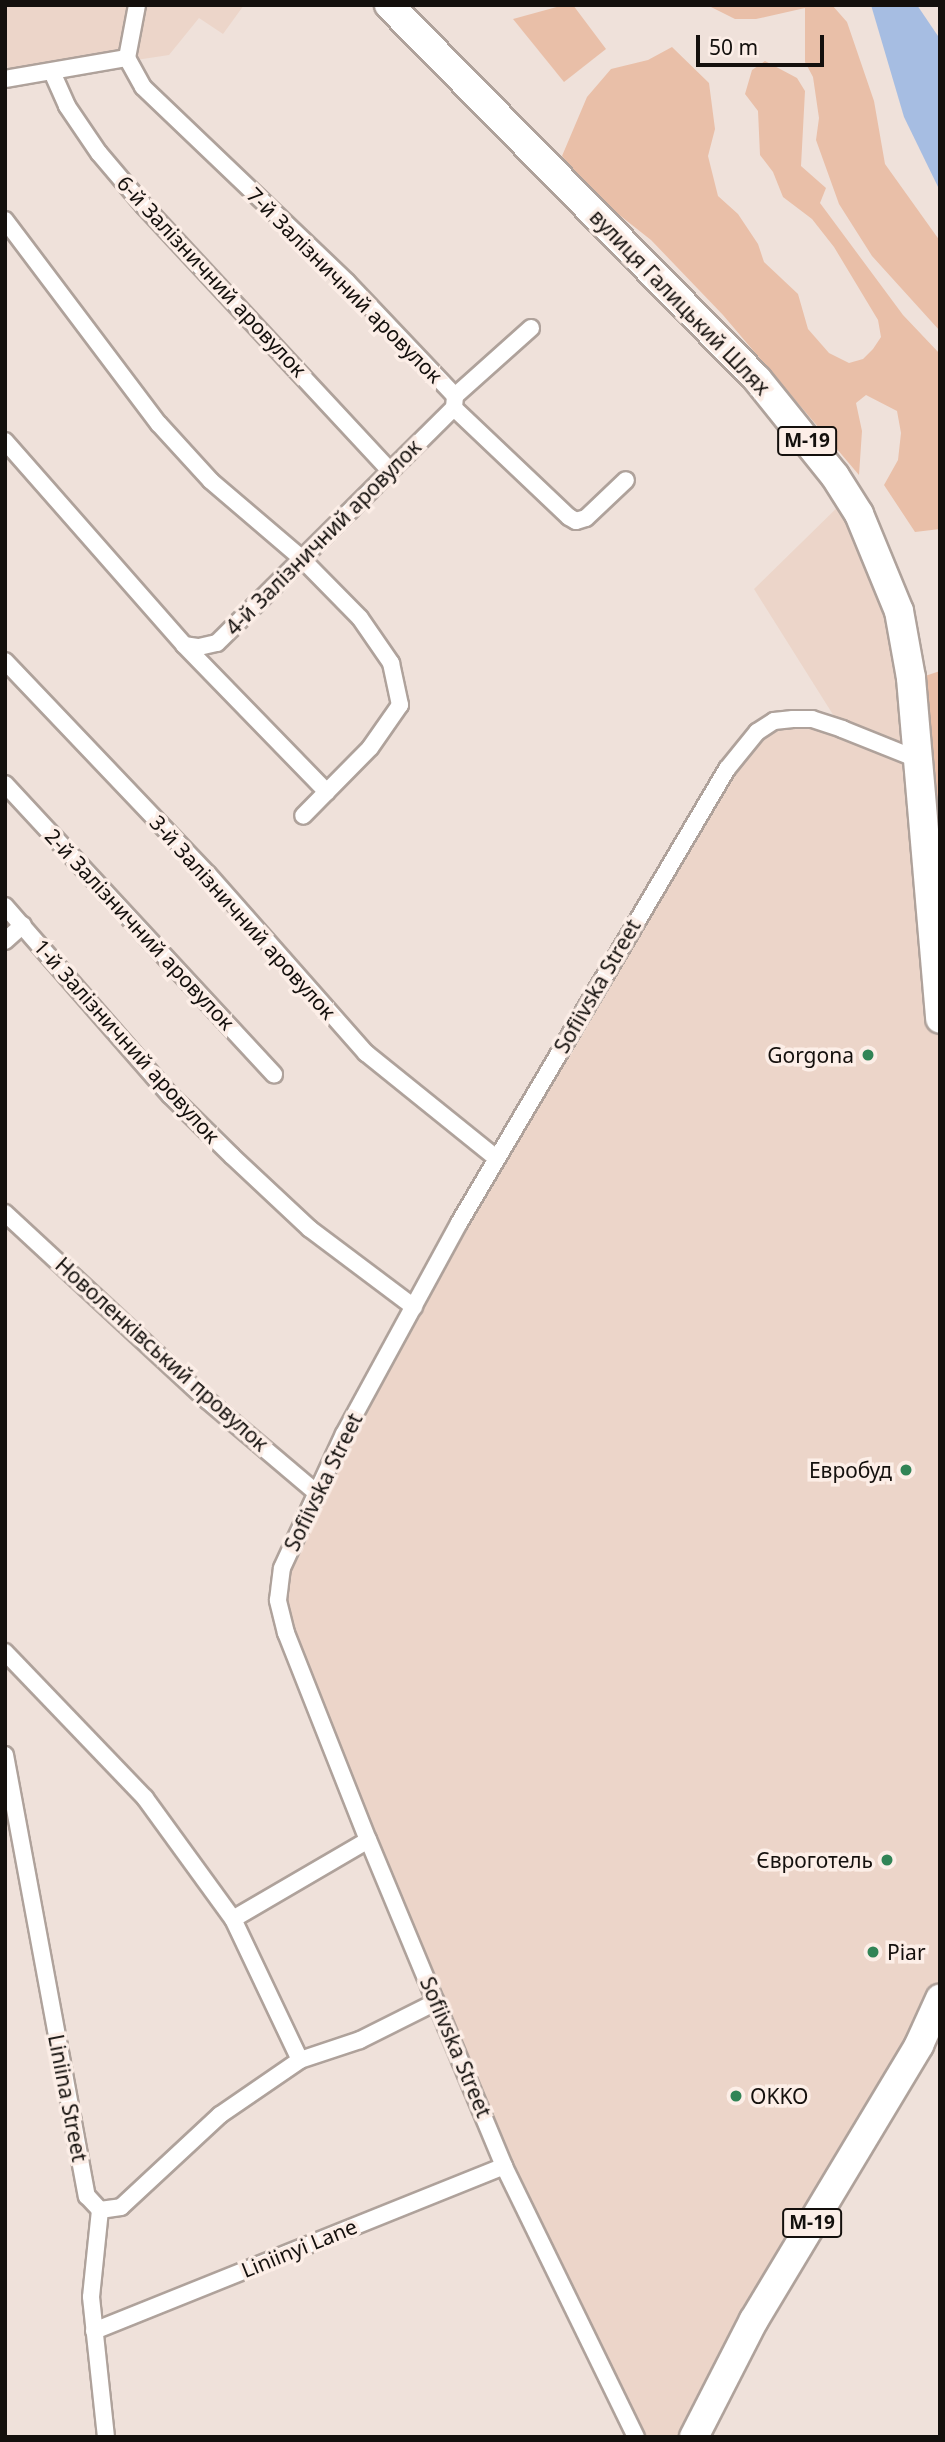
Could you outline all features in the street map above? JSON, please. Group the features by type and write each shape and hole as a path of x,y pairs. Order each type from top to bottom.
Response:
{"highway":[{"name":"вулиця Галицький Шлях","path":"389,5 757,379 835,476 859,514 898,611 911,678 940,1019"},
{"name":"М-19","path":"694,2437 754,2320 919,2045 938,2008"}],"street":[{"path":"5,79 127,58 137,5"},
{"name":"7-й Залізничний аровулок","path":"127,58 144,87 347,282 454,402 576,521 586,518 626,480"},
{"name":"6-й Залізничний аровулок","path":"52,72 67,106 135,196 388,468"},
{"path":"5,220 159,424 211,481 301,558 360,618 398,680 400,705 370,748 303,816"},
{"name":"4-й Залізничний аровулок","path":"184,645 217,642 454,402 531,328"},
{"path":"5,442 184,645 327,792"},
{"name":"3-й Залізничний аровулок","path":"5,662 208,874 366,1053 495,1157"},
{"name":"Sofiivska Street","path":"636,2437 504,2165 368,1840 286,1633 278,1600 282,1568 344,1434 495,1157 714,790 757,732 774,721 812,719 917,759"},
{"name":"2-й Залізничний аровулок","path":"5,783 274,1075"},
{"name":"1-й Залізничний аровулок","path":"5,906 170,1095 232,1156 310,1229 414,1307"},
{"path":"5,941 23,925"},
{"name":"Новоленківський провулок","path":"5,1213 206,1400 318,1493"},
{"path":"5,1652 145,1798 233,1919 300,2060"},
{"name":"Liniina Street","path":"5,1755 87,2196 100,2210"},
{"path":"233,1919 368,1840"},
{"path":"106,2437 91,2297 100,2210 121,2207 220,2115 300,2060 360,2039 436,2002"},
{"name":"Liniinyi Lane","path":"94,2331 504,2165"}],"shaded area":[{"path":"5,5 244,5 223,34 199,18 169,55 11,79 5,58"},
{"path":"573,5 606,49 564,82 513,19"},
{"path":"707,5 832,5 847,22 874,101 885,164 940,241 940,331 872,256 839,204 816,140 819,118 813,77 805,62 805,8 756,19 735,19"},
{"path":"672,47 709,83 715,129 708,156 718,196 738,214 758,244 764,262 798,294 808,329 829,353 849,363 863,359 873,349 881,337 878,320 834,247 812,219 783,197 773,172 760,155 758,111 745,94 752,70 765,61 797,78 805,91 801,166 826,188 820,203 903,315 940,354 940,529 915,532 884,485 898,460 901,433 897,411 866,395 856,403 862,431 859,475 723,315 651,240 594,195 562,156 587,97 611,69 648,60"},
{"path":"851,494 900,609 940,907 940,2008 699,2437 633,2437 503,2170 284,1636 280,1569 342,1432 755,729 837,721 754,589"},
{"path":"940,671 940,907 916,679"}],"water":[{"path":"871,5 917,5 940,39 940,191 904,117"}],"place":[{"name":"Gorgona","path":"868,1055"},
{"name":"Евробуд","path":"906,1470"},
{"name":"Євроготель","path":"887,1860"},
{"name":"Piar","path":"873,1952"},
{"name":"OKKO","path":"736,2096"}]}
